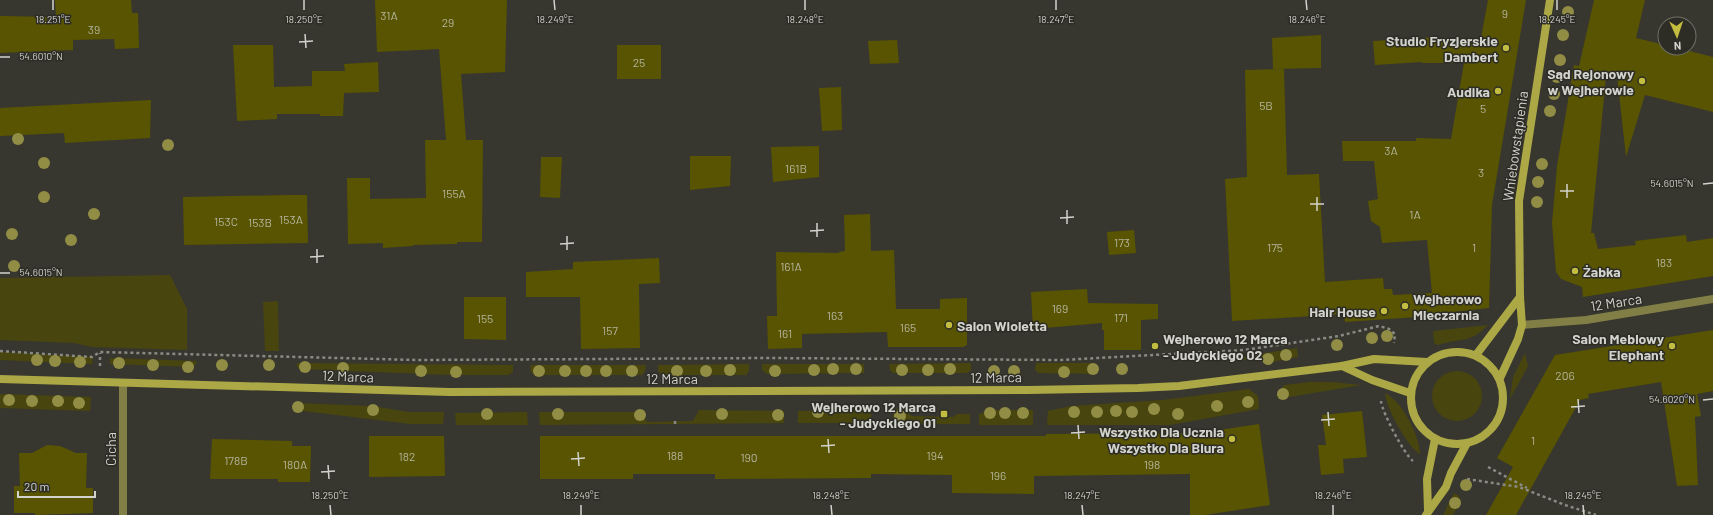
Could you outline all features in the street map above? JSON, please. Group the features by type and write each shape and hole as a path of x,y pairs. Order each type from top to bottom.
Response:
{"street":[{"name":"Wniebowstąpienia","path":"1500,378 1518,339 1522,325 1520,297 1519,201 1550,0"},
{"path":"1476,355 1520,297"},
{"name":"12 Marca","path":"1522,325 1586,320 1713,299"},
{"path":"1459,351 1476,355 1490,364 1500,378 1503,395 1502,411 1494,425 1482,437 1467,443 1451,444 1435,439 1421,427 1412,412 1410,394 1415,376 1427,362 1442,353 1459,351"},
{"name":"12 Marca","path":"0,379 450,392 876,391 1138,388 1179,386 1342,366 1374,359 1427,362"},
{"path":"1342,366 1372,380 1410,394"},
{"name":"Cicha","path":"123,383 123,515"},
{"path":"1427,513 1427,479 1435,439"},
{"path":"1427,513 1446,487 1451,473 1467,443"}],"path":[{"path":"0,351 92,357 100,352 418,360 769,358 1061,360 1244,350 1339,336 1379,326"},
{"path":"674,421 675,427"},
{"path":"1488,467 1538,494 1596,515"}],"shaded area":[{"path":"170,275 187,309 187,350 92,347 74,343 0,340 0,278"},
{"path":"278,301 279,351 265,351 263,302"},
{"path":"1488,325 1476,335 1464,340 1438,345 1434,343 1433,331"},
{"path":"1297,348 1298,357 1272,362 1235,358"},
{"path":"0,352 93,357 92,364 0,360"},
{"path":"1525,353 1528,366 1510,399 1513,377"},
{"path":"110,358 197,361 194,367 110,364"},
{"path":"297,363 513,365 513,372 508,375 450,375 300,369 297,367"},
{"path":"971,363 971,370 967,373 893,373 890,370 889,364"},
{"path":"1036,363 1094,363 1097,368 1097,374 1038,373 1035,370"},
{"path":"749,364 749,371 746,375 662,375 658,371 658,365"},
{"path":"762,364 864,364 864,373 767,374 762,370"},
{"path":"530,365 646,365 645,371 642,375 534,375 531,372"},
{"path":"1457,371 1471,375 1478,382 1482,396 1478,410 1471,417 1457,421 1443,417 1436,410 1432,396 1436,382 1443,375"},
{"path":"1310,382 1332,382 1361,385 1278,399 1277,394 1284,385"},
{"path":"1249,389 1258,396 1259,409 1170,425 1047,425 1048,411 1071,406 1162,400"},
{"path":"1385,393 1392,397 1404,411 1417,438 1420,454 1409,444 1398,426 1389,407"},
{"path":"0,394 91,397 90,411 0,408"},
{"path":"295,403 372,406 409,412 444,412 443,424 410,424 295,410"},
{"path":"893,409 900,409 912,416 953,417 957,414 970,414 970,424 894,424"},
{"path":"699,410 784,411 784,423 540,425 539,412 642,412 647,422 693,421"},
{"path":"871,410 871,423 798,423 798,411"},
{"path":"989,410 1033,410 1033,425 979,425 979,414"},
{"path":"527,412 528,425 456,425 455,413"},
{"path":"1454,493 1458,495 1461,500 1453,515 1443,515"}],"building":[{"path":"55,0 131,0 132,13 138,13 139,48 115,49 114,39 73,40 73,50 0,53 0,16 56,17"},
{"path":"375,0 507,0 505,72 461,74 466,140 483,140 482,242 457,242 457,244 413,245 383,248 383,243 348,244 347,178 370,178 370,199 426,198 425,140 446,140 439,49 377,52"},
{"path":"1488,0 1526,0 1492,205 1489,308 1416,316 1417,317 1345,322 1344,314 1232,321 1225,179 1247,177 1245,70 1284,69 1287,175 1319,174 1325,282 1383,278 1384,289 1392,289 1393,295 1432,293 1427,240 1382,243 1380,227 1371,221 1368,201 1378,199 1374,161 1343,161 1342,141 1416,141 1416,138 1451,139 1464,63 1422,62 1375,65 1373,41 1438,37 1438,40 1480,43"},
{"path":"1594,0 1645,0 1636,38 1657,43 1657,56 1697,56 1697,53 1713,57 1713,112 1645,95 1626,157 1617,76 1606,76 1591,233 1594,233 1598,249 1636,245 1635,241 1686,235 1687,242 1713,238 1713,276 1583,297 1582,287 1561,279 1556,272 1552,223 1557,166 1574,65 1579,66"},
{"path":"1321,35 1321,68 1273,69 1272,38"},
{"path":"897,40 899,63 870,64 868,41"},
{"path":"233,45 273,45 274,87 312,86 312,71 345,71 344,64 378,62 379,92 344,93 343,116 320,116 320,114 277,114 277,119 237,121"},
{"path":"617,45 661,45 661,79 617,79"},
{"path":"841,87 842,130 822,131 819,88"},
{"path":"151,100 150,138 65,143 64,133 0,136 0,108"},
{"path":"819,146 819,177 773,182 771,147"},
{"path":"690,156 731,156 730,186 690,190"},
{"path":"541,157 562,157 560,198 540,197"},
{"path":"307,195 308,243 184,245 183,197"},
{"path":"870,214 871,251 894,250 896,309 940,309 940,299 967,298 967,345 963,347 888,347 887,332 802,334 802,348 768,349 767,316 777,316 776,252 839,253 845,251 844,215"},
{"path":"1134,230 1136,253 1109,255 1107,232"},
{"path":"659,258 660,283 639,284 640,348 581,349 580,297 526,297 526,272 573,269 573,262"},
{"path":"1087,289 1088,303 1158,304 1158,319 1141,320 1141,350 1104,350 1104,330 1102,330 1102,323 1033,329 1031,292"},
{"path":"464,297 506,297 506,340 464,339"},
{"path":"1713,330 1713,391 1697,394 1701,416 1695,417 1698,485 1677,486 1661,382 1588,394 1589,398 1580,400 1516,515 1486,515 1513,467 1497,458 1555,355"},
{"path":"1362,411 1367,457 1343,459 1344,473 1321,475 1318,445 1326,445 1322,415"},
{"path":"1259,424 1270,505 1205,515 1190,515 1190,474 1034,476 1034,494 952,493 952,475 871,474 871,478 715,479 715,474 633,474 633,479 540,479 540,436 1046,436 1046,434 1199,433"},
{"path":"369,436 444,436 445,476 369,477"},
{"path":"212,439 292,441 292,446 311,446 310,482 278,482 278,479 210,479"},
{"path":"47,445 60,446 76,453 87,453 86,488 93,488 93,513 35,515 35,513 14,513 14,486 20,486 19,453 32,453"}],"place":[{"name":"Studio Fryzjerskie Dambert","path":"1506,48"},
{"name":"Sąd Rejonowy w Wejherowie","path":"1642,81"},
{"name":"Audika","path":"1498,91"},
{"name":"Żabka","path":"1575,271"},
{"name":"Wejherowo Mleczarnia","path":"1405,306"},
{"name":"Hair House","path":"1384,311"},
{"name":"Salon Wioletta","path":"949,325"},
{"name":"Wejherowo 12 Marca - Judyckiego 02","path":"1155,346"},
{"name":"Salon Meblowy Elephant","path":"1672,346"},
{"name":"Wejherowo 12 Marca - Judyckiego 01","path":"944,414"},
{"name":"Wszystko Dla Ucznia Wszystko Dla Biura","path":"1232,439"}]}
